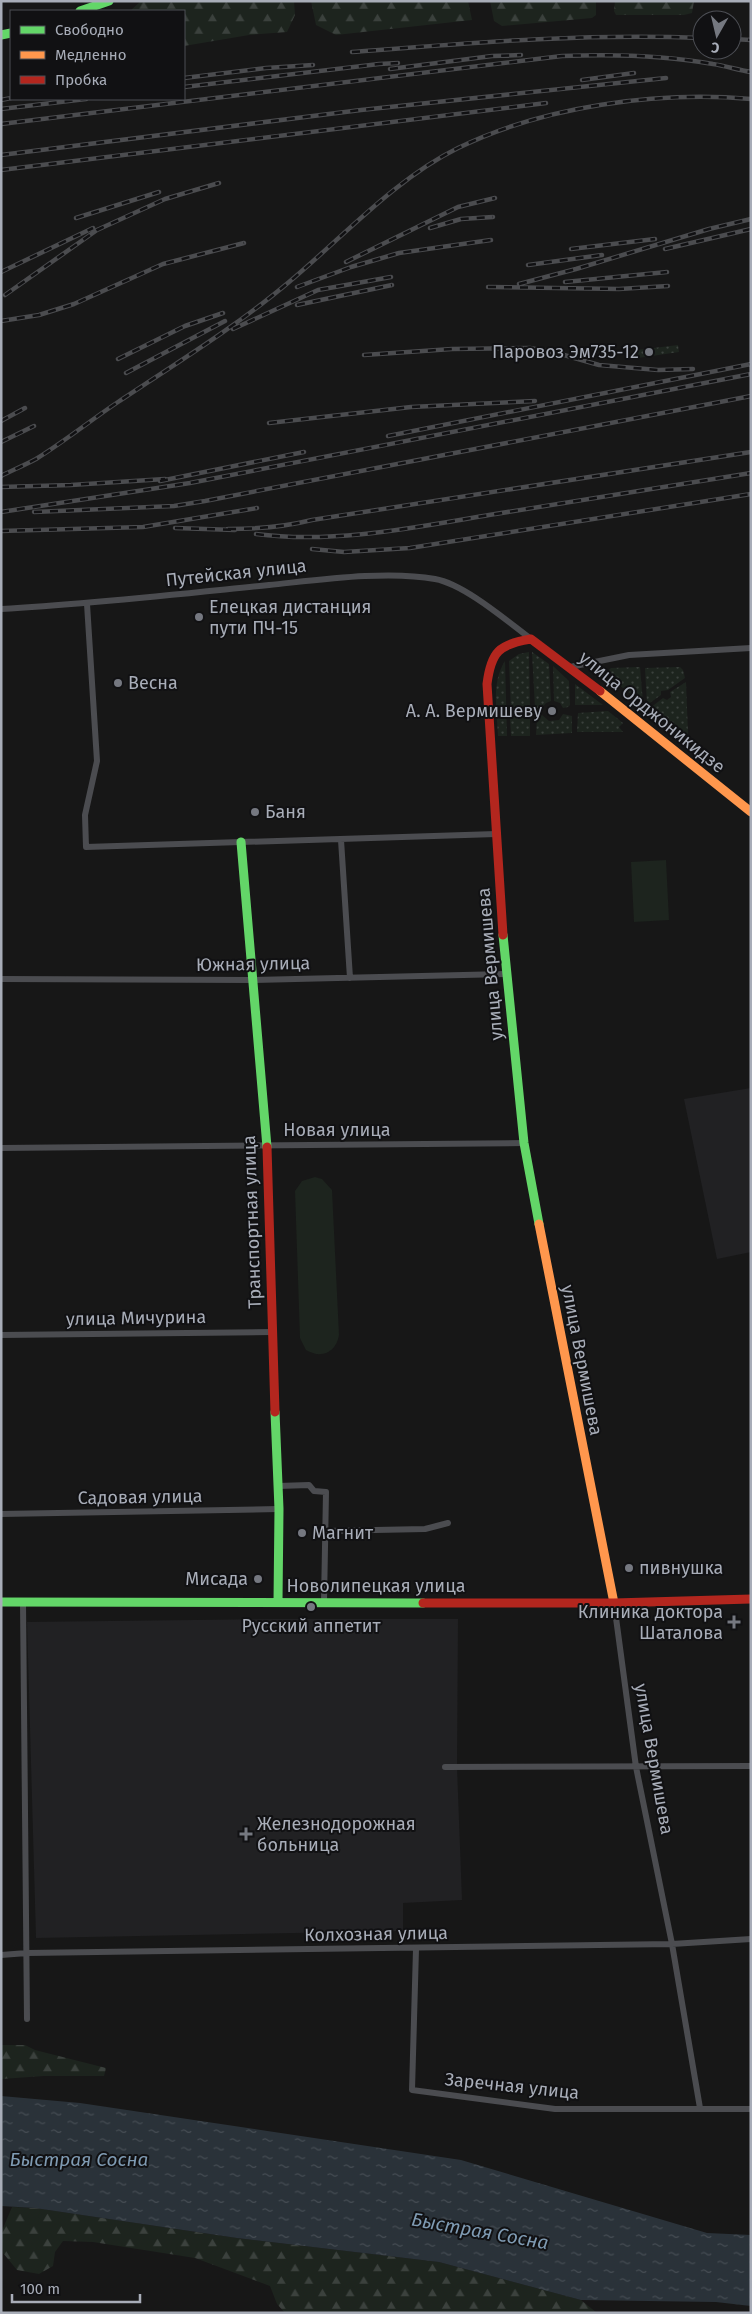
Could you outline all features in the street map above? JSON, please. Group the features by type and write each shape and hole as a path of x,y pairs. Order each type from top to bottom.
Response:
{"street":[{"path":"83,10 109,1"},
{"name":"Путейская улица","path":"1,609 87,604 312,581 393,576 437,579 471,595 531,638"},
{"path":"87,604 97,761 85,814 86,847 496,834"},
{"name":"улица Орджоникидзе","path":"531,638 751,812"},
{"name":"улица Вермишева","path":"531,638 509,642 495,654 488,668 487,684 505,974 524,1144 557,1323 614,1602 636,1767 672,1944 700,2108"},
{"path":"570,667 629,656 751,648"},
{"path":"341,840 350,978"},
{"name":"Транспортная улица","path":"241,842 267,1145 279,1509 278,1602"},
{"name":"Южная улица","path":"1,980 253,980 505,974"},
{"name":"Новая улица","path":"1,1148 524,1144"},
{"name":"улица Мичурина","path":"1,1335 272,1332"},
{"path":"278,1486 309,1484 314,1491 326,1492 324,1602"},
{"name":"Садовая улица","path":"1,1514 279,1509"},
{"path":"325,1530 425,1529 448,1523"},
{"name":"Новолипецкая улица","path":"1,1602 614,1602 751,1599"},
{"path":"23,1603 27,2019"},
{"path":"445,1767 751,1766"},
{"name":"Колхозная улица","path":"1,1955 27,1952 416,1949 672,1944 751,1939"},
{"name":"Заречная улица","path":"416,1949 412,2090 555,2109 751,2109"}],"shaded area":[{"path":"751,1088 751,1252 717,1259 684,1099"},
{"name":"Железнодорожная больница","path":"458,1619 457,1767 462,1900 403,1903 403,1931 36,1938 27,1622"}],"green space":[{"path":"141,1 294,1 295,15 287,32 249,35 185,46 185,10 131,10"},
{"path":"311,1 468,1 472,20 336,35 316,25"},
{"path":"490,1 596,1 596,15 592,18 502,26 494,21"},
{"path":"615,1 694,1 692,13 684,15 616,15 614,11"},
{"path":"678,345 679,352 638,358 637,350"},
{"path":"529,652 530,708 528,711 511,712 509,661 519,654"},
{"path":"532,652 549,664 551,701 546,703 541,709 535,708"},
{"path":"505,661 507,736 498,736 496,688"},
{"path":"553,666 569,681 570,705 568,707 563,708 560,703 554,701"},
{"path":"640,667 643,703 607,676 607,672 611,668"},
{"path":"680,667 685,678 668,690 661,691 661,695 647,705 645,668"},
{"path":"686,682 688,734 686,736 650,708 663,698 667,700 671,697 670,692"},
{"path":"575,684 603,705 575,705"},
{"path":"608,711 623,723 619,727 623,732 577,732 578,713"},
{"path":"563,714 572,716 572,733 536,735 537,716 542,715 549,721 559,720"},
{"path":"528,716 530,718 530,736 511,736 510,717"},
{"path":"666,860 669,920 634,922 631,862"},
{"path":"315,1177 322,1179 332,1190 339,1335 335,1346 327,1353 322,1354 306,1350 300,1338 295,1191 302,1181"},
{"path":"1,2045 25,2045 35,2050 106,2068 104,2076 44,2076 1,2079"},
{"path":"12,2207 35,2208 237,2238 439,2262 581,2300 597,2313 285,2313 277,2304 270,2286 195,2258 93,2242 63,2241 55,2252 53,2266 39,2274 17,2270 3,2253 1,2233"}],"water":[{"name":"Быстрая Сосна","path":"1,2096 80,2103 461,2160 707,2233 751,2235 751,2306 716,2302 581,2300 439,2262 237,2238 35,2208 1,2206"}],"railway":[{"path":"352,52 483,42 571,38 692,38"},
{"path":"742,40 751,40"},
{"path":"390,69 492,56 521,55"},
{"path":"1,124 562,56 619,55 656,57 694,61 751,72"},
{"path":"185,87 398,63"},
{"path":"185,78 266,68 313,65"},
{"path":"582,80 634,73"},
{"path":"1,155 361,110 666,78"},
{"path":"1,476 47,452 227,329 289,282 391,192 435,161 458,148 527,121 602,105 678,97 751,99"},
{"path":"1,100 10,98"},
{"path":"1,109 78,100"},
{"path":"1,170 546,103"},
{"path":"5,295 97,230 165,199 219,183"},
{"path":"76,218 159,192"},
{"path":"346,262 458,207 495,198"},
{"path":"430,228 461,219 493,217"},
{"path":"519,284 709,229 751,219"},
{"path":"1,272 93,228"},
{"path":"665,249 751,229"},
{"path":"571,249 655,239"},
{"path":"297,287 351,267 399,253 491,240"},
{"path":"1,321 39,315 74,304 163,264 244,243"},
{"path":"528,265 602,255"},
{"path":"565,282 667,272"},
{"path":"233,329 318,290 391,277"},
{"path":"297,305 392,285"},
{"path":"488,287 619,289 668,286"},
{"path":"118,359 185,326 223,313"},
{"path":"126,373 225,321"},
{"path":"364,355 452,349 530,348 557,353 599,365 658,370 693,369"},
{"path":"388,436 751,364"},
{"path":"1,512 190,483 751,374"},
{"path":"34,512 174,506 205,501 751,396"},
{"path":"269,423 411,407 535,401"},
{"path":"1,421 25,408"},
{"path":"1,442 34,426"},
{"path":"160,481 304,452"},
{"path":"228,529 281,526 751,452"},
{"path":"256,534 314,537 372,533 751,473"},
{"path":"1,487 165,479"},
{"path":"312,549 344,552 410,548 751,494"},
{"path":"1,531 143,527 257,508"},
{"path":"175,528 235,530"}],"traffic: fast":[{"path":"83,10 109,1"},
{"path":"1,35 10,33"},
{"path":"241,842 267,1147"},
{"path":"503,935 524,1143 539,1224"},
{"path":"275,1412 279,1509 278,1602"},
{"path":"1,1602 423,1603"}],"traffic: slow":[{"path":"600,691 751,812"},
{"path":"539,1224 614,1603"}],"traffic: jam":[{"path":"503,935 487,684 491,664 498,651 504,647 531,639 600,691"},
{"path":"267,1147 275,1412"},
{"path":"423,1603 614,1603 751,1599"}],"place":[{"name":"Паровоз Эм735-12","path":"649,352"},
{"name":"Елецкая дистанция пути ПЧ-15","path":"199,617"},
{"name":"Весна","path":"118,683"},
{"name":"А. А. Вермишеву","path":"552,711"},
{"name":"Баня","path":"255,812"},
{"name":"Магнит","path":"302,1533"},
{"name":"пивнушка","path":"629,1568"},
{"name":"Мисада","path":"258,1579"},
{"name":"Русский аппетит","path":"311,1607"},
{"name":"Клиника доктора Шаталова","path":"734,1622"},
{"name":"Железнодорожная больница","path":"246,1834"}]}
